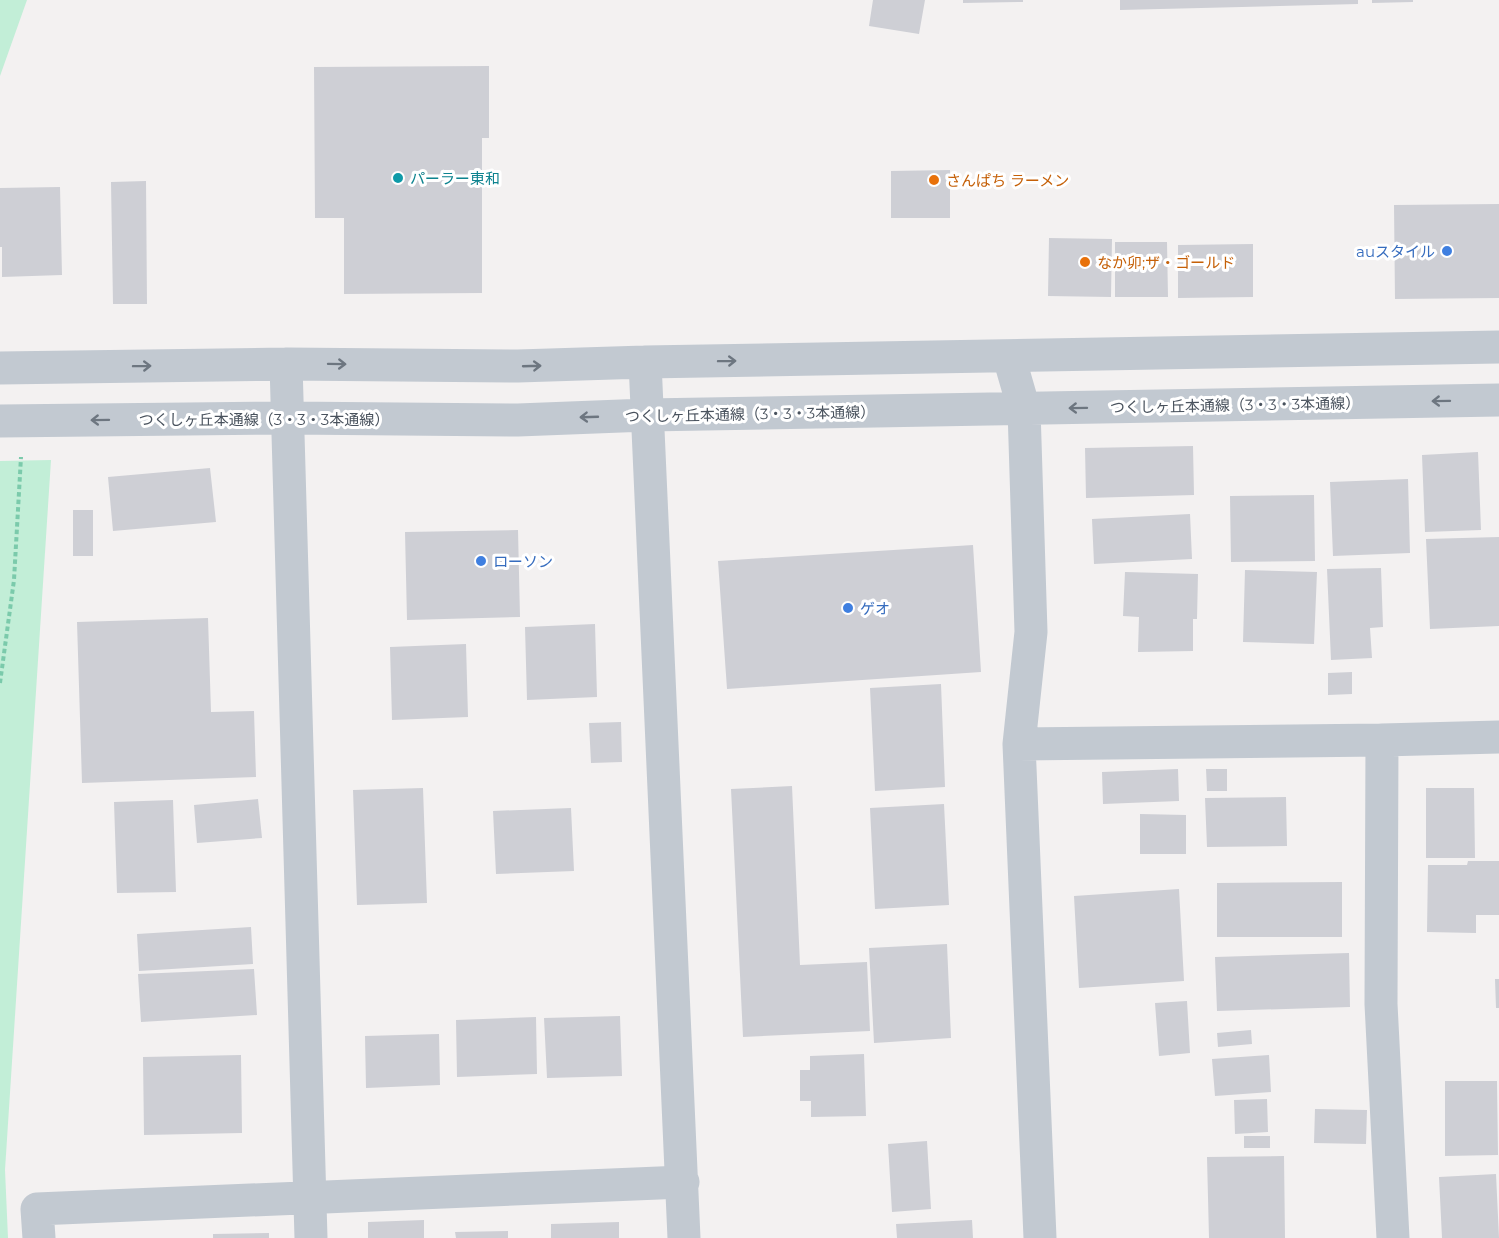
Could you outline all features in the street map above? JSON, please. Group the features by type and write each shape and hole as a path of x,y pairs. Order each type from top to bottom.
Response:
{"street":[{"path":"0,368 286,364 518,366 1499,347"},
{"path":"1009,357 1024,409 1031,632 1019,744 1040,1238"},
{"path":"645,362 684,1238"},
{"path":"286,364 311,1238"},
{"name":"つくしヶ丘本通線（3・3・3本通線）","path":"0,421 289,418 518,420 647,415 1499,400"},
{"path":"1019,744 1499,737"},
{"path":"1382,740 1381,1004 1393,1238"},
{"path":"39,1238 37,1209 683,1182"}],"path":[{"path":"0,683 14,580 21,453"}],"green space":[{"path":"0,0 27,0 0,76"},
{"path":"51,460 5,1170 8,1238 0,1238 0,461"}],"building":[{"path":"873,0 925,0 919,34 869,26"},
{"path":"963,0 1023,0 1023,2 963,3"},
{"path":"1120,0 1358,0 1358,4 1120,10"},
{"path":"1372,0 1413,0 1413,2 1372,3"},
{"name":"パーラー東和","path":"489,66 489,138 482,138 482,293 344,294 344,218 315,218 314,67"},
{"path":"950,170 950,218 891,218 891,171"},
{"path":"146,181 147,304 113,304 111,182"},
{"path":"60,187 62,275 2,277 0,188"},
{"name":"auスタイル","path":"1499,204 1499,298 1395,299 1394,205"},
{"path":"1049,238 1112,239 1111,297 1048,296"},
{"path":"1115,242 1167,242 1168,297 1115,297"},
{"path":"1253,244 1253,297 1178,298 1178,245"},
{"path":"1193,446 1194,495 1086,498 1085,448"},
{"path":"1478,452 1481,530 1425,532 1422,455"},
{"path":"210,468 216,522 113,531 108,477"},
{"path":"1408,479 1410,553 1333,556 1330,482"},
{"path":"1314,495 1315,561 1231,562 1230,496"},
{"path":"73,510 93,510 93,556 73,556"},
{"path":"1190,514 1192,559 1094,564 1092,519"},
{"path":"518,530 520,617 407,620 405,532"},
{"path":"1499,537 1499,626 1430,629 1426,539"},
{"path":"973,545 981,672 727,689 718,561"},
{"path":"1381,568 1383,627 1370,628 1372,658 1331,660 1327,569"},
{"path":"1245,570 1317,572 1314,644 1243,642"},
{"path":"1125,572 1198,574 1197,619 1193,619 1193,651 1138,652 1139,617 1123,616"},
{"path":"208,618 211,712 254,711 256,777 82,783 77,622"},
{"path":"595,624 597,697 527,700 525,627"},
{"path":"466,644 468,717 392,720 390,647"},
{"path":"1352,672 1352,694 1328,695 1328,673"},
{"path":"941,684 945,787 875,791 870,688"},
{"path":"621,722 622,762 591,763 589,723"},
{"path":"1178,769 1179,801 1103,804 1102,772"},
{"path":"1206,769 1227,769 1227,791 1207,791"},
{"path":"792,786 800,965 867,962 870,1031 743,1037 731,789"},
{"path":"423,788 427,903 357,905 353,790"},
{"path":"1426,788 1474,788 1475,858 1426,858"},
{"path":"1286,797 1287,846 1207,847 1205,798"},
{"path":"258,799 262,838 197,843 194,805"},
{"path":"173,800 176,892 117,893 114,802"},
{"path":"944,804 949,905 875,909 870,808"},
{"path":"571,808 574,871 496,874 493,811"},
{"path":"1140,814 1186,815 1186,854 1140,854"},
{"path":"1468,861 1499,861 1499,915 1476,915 1476,933 1427,932 1428,865 1467,865"},
{"path":"1342,882 1342,937 1217,937 1217,883"},
{"path":"1179,889 1184,981 1079,988 1074,896"},
{"path":"251,927 253,964 139,971 137,934"},
{"path":"947,944 951,1038 874,1043 869,948"},
{"path":"1349,953 1350,1007 1217,1011 1215,957"},
{"path":"254,969 257,1015 141,1022 138,974"},
{"path":"1495,979 1499,979 1499,1008 1496,1008"},
{"path":"1187,1001 1190,1053 1159,1056 1155,1003"},
{"path":"620,1016 622,1076 547,1078 544,1018"},
{"path":"536,1017 537,1074 457,1077 456,1020"},
{"path":"1251,1030 1252,1044 1218,1047 1217,1033"},
{"path":"439,1034 440,1085 366,1088 365,1036"},
{"path":"864,1054 866,1116 811,1117 811,1101 800,1101 800,1070 810,1070 810,1056"},
{"path":"241,1055 242,1133 144,1135 143,1057"},
{"path":"1269,1055 1271,1092 1215,1096 1212,1059"},
{"path":"1445,1081 1497,1081 1498,1155 1445,1156"},
{"path":"1267,1099 1268,1132 1235,1134 1234,1100"},
{"path":"1315,1109 1367,1110 1366,1144 1314,1143"},
{"path":"1244,1136 1270,1136 1270,1148 1244,1148"},
{"path":"927,1141 931,1209 892,1212 888,1144"},
{"path":"1284,1156 1285,1238 1209,1238 1207,1157"},
{"path":"1496,1174 1499,1238 1442,1238 1439,1177"},
{"path":"424,1220 424,1238 368,1238 368,1222"},
{"path":"972,1220 973,1238 897,1238 896,1224"},
{"path":"619,1222 619,1238 551,1238 551,1224"},
{"path":"508,1231 508,1238 456,1238 455,1232"},
{"path":"269,1233 269,1238 213,1238 213,1234"}],"place":[{"name":"パーラー東和","path":"398,178"},
{"name":"さんぱち ラーメン","path":"934,180"},
{"name":"auスタイル","path":"1447,251"},
{"name":"なか卯;ザ・ゴールド","path":"1085,262"},
{"name":"ローソン","path":"481,561"},
{"name":"ゲオ","path":"848,608"}]}
